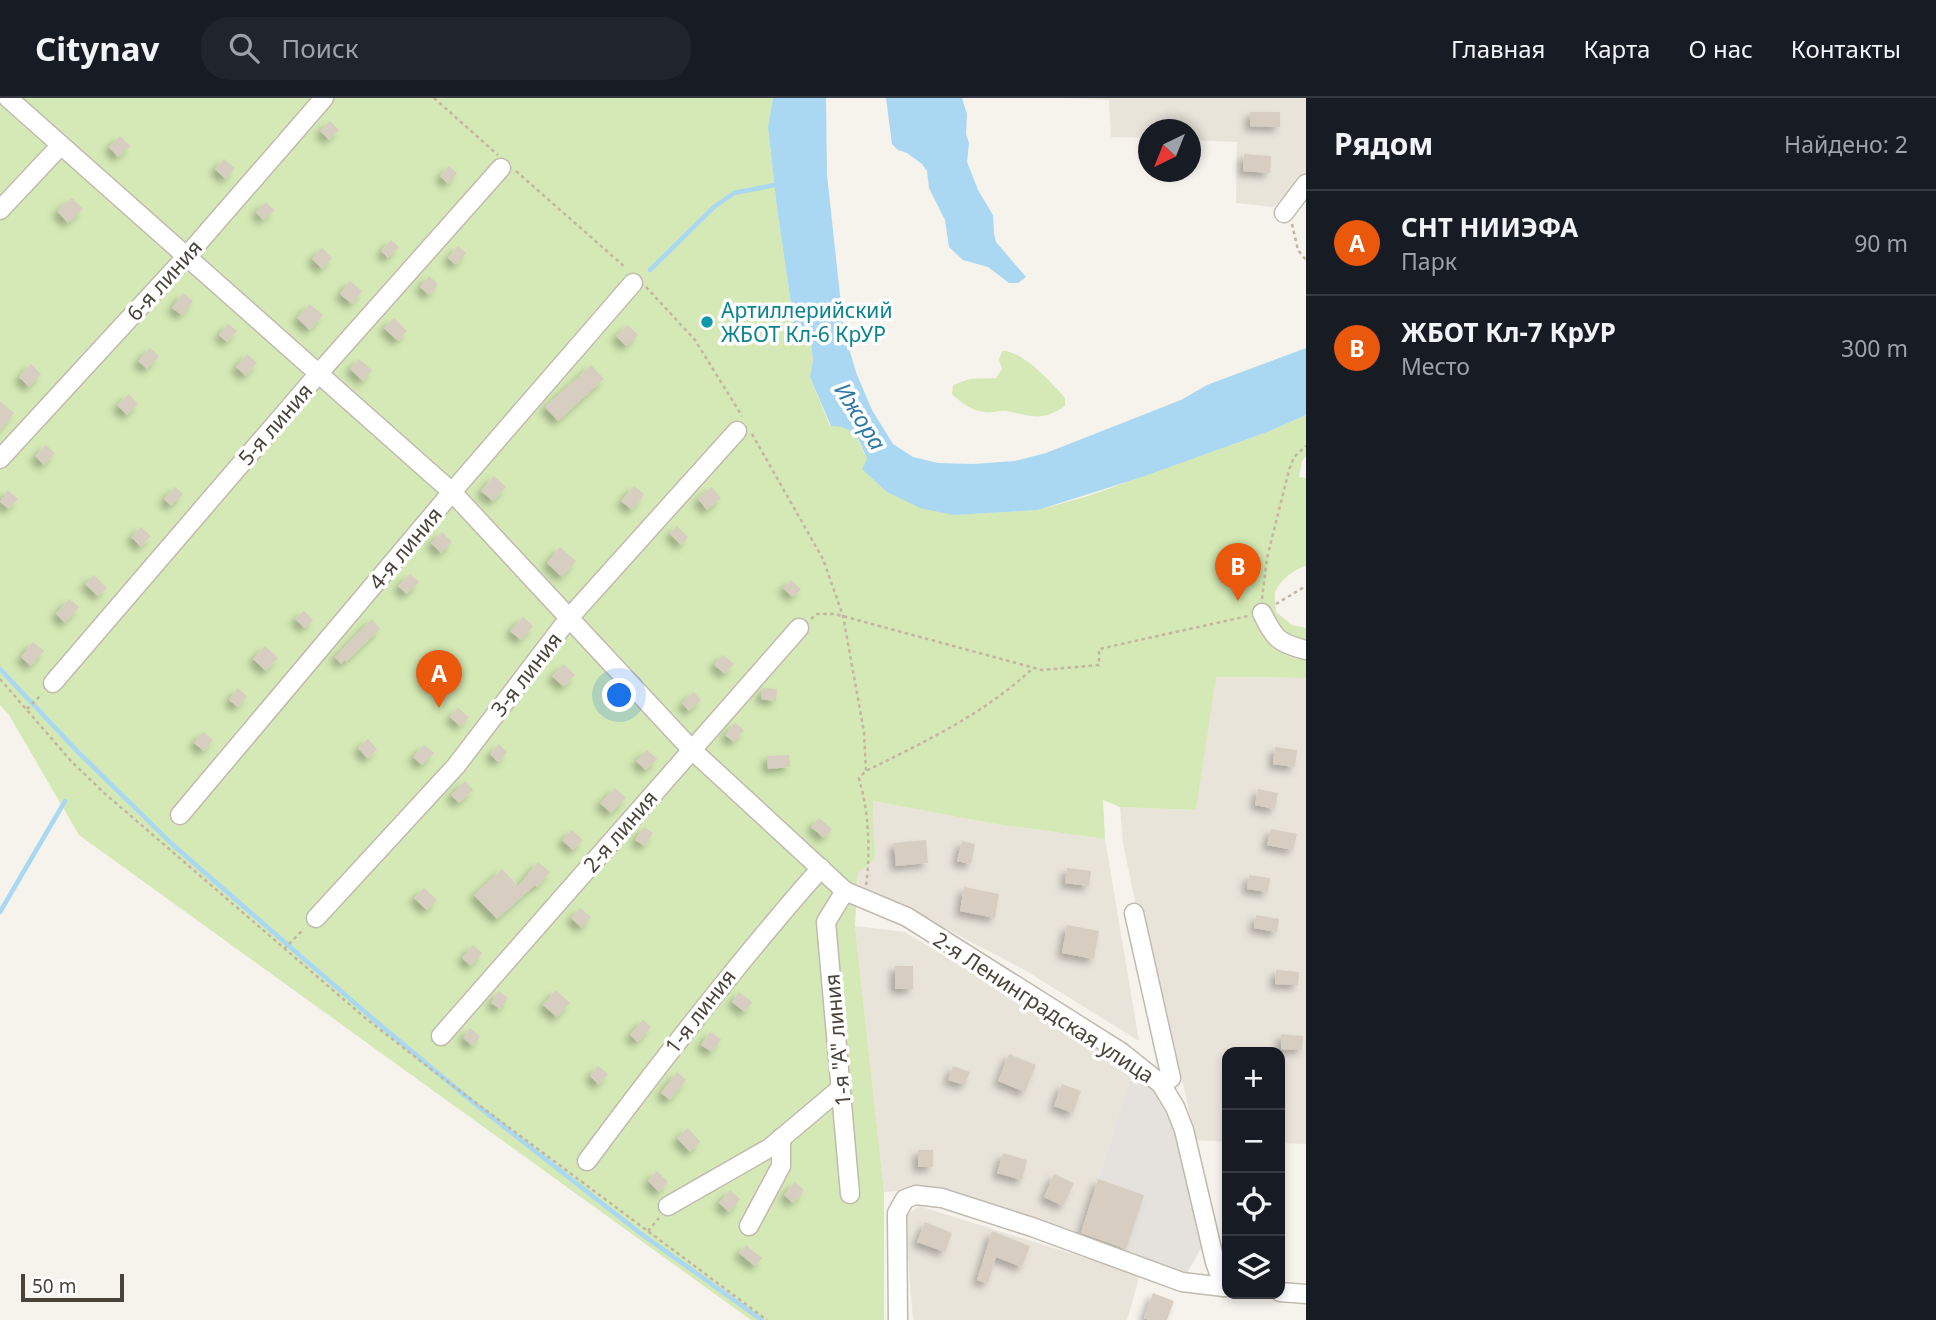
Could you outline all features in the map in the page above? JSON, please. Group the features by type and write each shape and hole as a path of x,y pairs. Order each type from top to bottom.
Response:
{"street":[{"path":"8,98 452,492 691,749 845,891"},
{"name":"6-я линия","path":"0,459 186,257 324,98"},
{"path":"0,209 61,145"},
{"name":"5-я линия","path":"53,683 319,373 508,167"},
{"path":"1287,208 1306,184"},
{"name":"4-я линия","path":"180,815 634,279"},
{"name":"3-я линия","path":"316,918 456,766 569,618 745,429"},
{"path":"1262,613 1272,634 1278,640 1306,650"},
{"name":"2-я линия","path":"441,1036 799,628"},
{"name":"1-я линия","path":"587,1160 746,954 821,868"},
{"name":"2-я Ленинградская улица","path":"845,891 907,917 1121,1052 1161,1084 1184,1130 1215,1262 1222,1278"},
{"name":"1-я \"А\" линия","path":"845,891 827,922 850,1194"},
{"path":"1134,914 1171,1078 1161,1084"},
{"path":"668,1206 771,1147 841,1088"},
{"path":"749,1226 781,1167 781,1138"},
{"path":"898,1320 897,1213 905,1199 916,1195 942,1198 1032,1227 1182,1282 1222,1287"},
{"path":"1285,1292 1306,1294"}],"path":[{"path":"434,98 634,279 695,340 823,559 843,617 864,732 866,771"},
{"path":"1287,208 1298,250 1306,260"},
{"path":"1262,613 1261,594 1274,523 1294,457 1306,446"},
{"path":"799,628 817,614 843,617 1042,670 1099,665 1099,649 1262,613 1306,586"},
{"path":"863,898 868,871 863,795 859,778 866,771 978,711 1033,667"},
{"path":"0,679 48,735 103,792 284,949 432,1070 767,1320"},
{"path":"27,709 53,683"},
{"path":"284,949 316,918"}],"shaded area":[{"path":"1064,98 1306,98 1306,174 1274,207 1236,203 1237,142 1201,140 1201,119 1138,119 1138,138 1111,137 1109,100"},
{"path":"1215,677 1306,678 1306,1144 1285,1143 1285,1047 1222,1047 1222,1142 1195,1140 1184,1087 1155,995 1123,844 1120,807 1196,810"},
{"path":"873,801 990,823 1105,839 1139,1041 1023,969 920,915 858,888 858,873 875,859"},
{"path":"855,926 905,932 1133,1070 1080,1236 916,1190 884,1192"},
{"path":"1133,1070 1161,1094 1169,1106 1204,1243 1187,1273 1080,1236"},
{"path":"919,1206 1140,1275 1127,1320 913,1320 905,1217"}],"green space":[{"path":"0,98 773,98 768,127 794,324 804,331 811,345 813,359 810,377 830,426 845,426 856,435 867,459 954,515 1038,510 1088,496 1270,431 1306,415 1306,456 1302,461 1299,477 1306,478 1306,566 1297,569 1284,580 1277,588 1275,597 1276,612 1292,625 1306,628 1306,678 1216,677 1196,810 1120,807 1103,800 1105,839 990,823 873,801 875,859 858,873 855,926 884,1192 884,1320 751,1320 79,835 9,715 0,705"},
{"path":"1002,351 1018,356 1036,368 1065,398 1065,406 1043,416 1004,411 985,412 967,406 952,394 953,385 970,379 996,378 1002,369 999,360"}],"water":[{"name":"Ижора","path":"773,98 826,98 827,175 844,332 857,375 872,410 893,444 913,457 938,463 973,464 1015,461 1046,453 1181,400 1207,385 1306,348 1306,415 1270,431 1142,477 1038,510 954,515 920,508 887,492 862,469 867,459 855,435 845,428 831,426 810,377 813,359 811,345 804,331 794,324 768,127"},
{"path":"886,98 962,98 967,114 967,162 978,190 993,215 996,242 1026,277 1018,283 1009,283 988,267 963,260 949,247 945,220 929,188 927,171 922,164 892,144"}],"building":[{"path":"1250,112 1280,112 1280,127 1250,126"},
{"path":"330,121 339,130 329,140 320,131"},
{"path":"120,136 130,146 118,157 109,147"},
{"path":"1244,154 1271,156 1270,173 1243,171"},
{"path":"224,159 235,168 226,179 215,169"},
{"path":"449,166 457,173 448,184 440,176"},
{"path":"72,198 83,209 68,223 57,211"},
{"path":"266,202 274,210 263,220 256,212"},
{"path":"391,240 399,247 388,258 381,251"},
{"path":"458,246 466,253 456,265 448,258"},
{"path":"322,248 332,258 322,269 312,259"},
{"path":"429,276 438,284 429,295 420,287"},
{"path":"350,281 362,291 352,304 340,294"},
{"path":"183,293 193,301 182,315 172,308"},
{"path":"310,304 323,315 310,330 297,318"},
{"path":"394,318 407,331 398,341 384,328"},
{"path":"228,324 237,331 227,342 219,335"},
{"path":"628,325 638,335 626,346 616,336"},
{"path":"150,348 159,356 147,369 138,361"},
{"path":"247,354 257,363 246,376 236,367"},
{"path":"359,359 372,370 363,381 350,369"},
{"path":"31,364 41,374 29,387 19,377"},
{"path":"591,365 604,379 558,421 545,407"},
{"path":"129,394 138,404 127,415 117,405"},
{"path":"0,401 14,413 0,430"},
{"path":"46,445 55,453 44,465 35,456"},
{"path":"494,476 506,487 493,501 481,491"},
{"path":"634,486 644,494 632,510 621,501"},
{"path":"175,487 183,494 171,506 164,499"},
{"path":"712,487 721,498 707,510 698,499"},
{"path":"7,490 18,499 9,509 0,502"},
{"path":"677,526 688,537 681,545 670,534"},
{"path":"141,527 151,536 141,547 131,537"},
{"path":"442,532 452,542 441,553 431,543"},
{"path":"560,547 576,561 562,577 547,563"},
{"path":"410,574 419,582 407,594 398,586"},
{"path":"94,575 107,588 98,596 85,584"},
{"path":"791,580 801,589 793,597 783,588"},
{"path":"69,599 79,607 65,623 56,614"},
{"path":"304,611 313,620 305,628 295,619"},
{"path":"523,617 533,626 521,640 510,631"},
{"path":"372,619 380,629 341,664 335,657"},
{"path":"33,642 44,651 31,666 21,657"},
{"path":"265,646 278,658 266,671 253,659"},
{"path":"723,655 734,664 725,674 714,665"},
{"path":"564,664 575,675 564,687 552,676"},
{"path":"238,688 247,696 238,707 229,700"},
{"path":"763,688 777,689 776,701 761,699"},
{"path":"694,692 701,700 689,711 682,703"},
{"path":"458,708 469,717 460,726 450,717"},
{"path":"735,723 744,730 734,742 725,735"},
{"path":"203,732 213,740 204,751 194,743"},
{"path":"368,739 377,749 368,759 358,748"},
{"path":"499,744 507,752 498,762 490,754"},
{"path":"424,745 434,753 422,765 413,757"},
{"path":"1275,747 1297,750 1295,767 1273,764"},
{"path":"647,750 657,759 646,770 636,761"},
{"path":"789,755 790,767 768,769 767,756"},
{"path":"465,781 473,790 459,803 451,795"},
{"path":"615,788 626,798 611,813 600,803"},
{"path":"1258,789 1278,793 1275,809 1255,805"},
{"path":"819,818 832,829 824,838 811,827"},
{"path":"644,827 653,833 645,846 635,840"},
{"path":"1271,829 1297,834 1293,850 1267,845"},
{"path":"572,830 583,840 573,850 562,840"},
{"path":"926,840 928,863 896,866 894,843"},
{"path":"962,841 975,844 971,864 957,861"},
{"path":"538,862 550,872 537,887 535,885 497,919 474,895 502,869 518,886"},
{"path":"1067,868 1091,871 1089,886 1065,883"},
{"path":"1249,875 1270,878 1268,892 1247,889"},
{"path":"964,887 999,894 995,918 960,911"},
{"path":"424,888 437,900 427,910 414,898"},
{"path":"580,908 591,917 582,928 571,918"},
{"path":"1256,915 1279,919 1277,932 1254,928"},
{"path":"1067,925 1099,931 1094,959 1062,953"},
{"path":"473,945 482,953 471,966 462,958"},
{"path":"895,966 913,966 913,989 895,989"},
{"path":"1276,970 1299,972 1298,985 1275,984"},
{"path":"556,990 570,1003 557,1017 543,1005"},
{"path":"499,991 508,998 500,1009 491,1003"},
{"path":"739,992 752,1002 745,1012 732,1002"},
{"path":"643,1020 651,1027 638,1042 630,1035"},
{"path":"470,1028 480,1036 473,1046 463,1038"},
{"path":"710,1032 721,1039 712,1052 701,1045"},
{"path":"1281,1034 1303,1036 1302,1050 1281,1047"},
{"path":"1009,1054 1036,1065 1025,1092 998,1081"},
{"path":"598,1066 608,1074 599,1085 590,1076"},
{"path":"953,1066 970,1072 965,1085 948,1080"},
{"path":"677,1072 686,1080 670,1100 661,1093"},
{"path":"1062,1084 1081,1091 1073,1113 1054,1106"},
{"path":"688,1128 700,1142 690,1152 677,1138"},
{"path":"918,1150 933,1150 933,1167 918,1167"},
{"path":"1003,1153 1027,1160 1022,1180 997,1173"},
{"path":"657,1171 668,1182 659,1192 648,1181"},
{"path":"1054,1174 1074,1183 1063,1206 1044,1197"},
{"path":"1098,1179 1144,1195 1126,1249 1081,1233"},
{"path":"795,1182 804,1190 793,1203 784,1195"},
{"path":"730,1190 740,1199 729,1212 719,1203"},
{"path":"925,1222 952,1233 945,1252 917,1242"},
{"path":"992,1231 1030,1246 1022,1267 996,1257 988,1283 977,1280"},
{"path":"746,1245 762,1258 755,1266 739,1253"},
{"path":"1153,1293 1174,1301 1167,1320 1144,1318"}],"waterway":[{"path":"650,270 714,207 734,193 775,185"},
{"path":"0,669 78,752 173,845 373,1019 475,1104 640,1233 762,1320"},
{"path":"0,912 65,801"}],"place":[{"name":"Артиллерийский ЖБОТ Кл-6 КрУР","path":"707,322"},
{"name":"ЖБОТ Кл-7 КрУР","path":"1238,601"},
{"name":"СНТ НИИЭФА","path":"439,708"}]}
